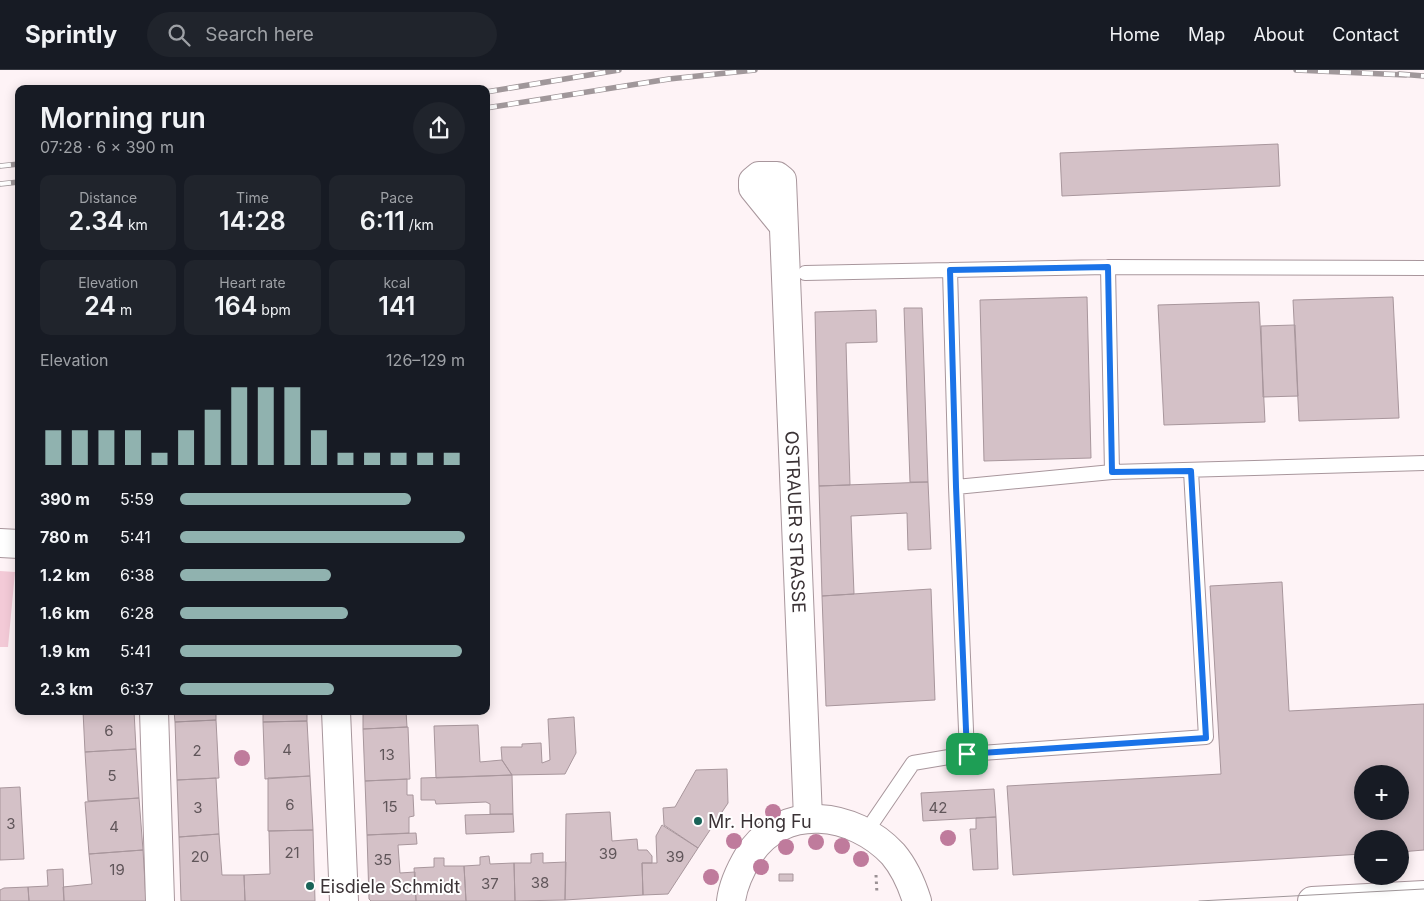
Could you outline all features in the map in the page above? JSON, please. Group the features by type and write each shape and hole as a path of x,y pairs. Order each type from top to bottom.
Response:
{"street":[{"name":"OSTRAUER STRASSE","path":"783,225 808,818"},
{"path":"0,543 15,544"},
{"path":"154,715 160,901"},
{"path":"336,715 344,901"},
{"path":"732,901 734,884 742,866 765,836 784,824 808,818 837,821 866,832 882,844 895,856 913,889 917,901"},
{"path":"1312,901 1424,895"}],"lane":[{"path":"1108,267 1112,472"},
{"path":"805,273 1108,267 1424,268"},
{"path":"950,270 956,487 967,754"},
{"path":"956,487 1112,472 1424,463"},
{"path":"866,832 914,763 967,754 1206,738 1191,471"}],"path":[{"path":"875,867 877,894"}],"shaded area":[{"path":"0,571 15,572 8,647 0,647"}],"building":[{"path":"1278,144 1280,186 1062,196 1060,153"},
{"path":"1087,297 1091,458 984,461 980,300"},
{"path":"1393,297 1399,418 1299,421 1293,300"},
{"path":"1259,302 1265,422 1164,425 1158,305"},
{"path":"904,308 922,308 928,482 910,482"},
{"path":"876,310 877,342 846,343 850,485 819,486 815,312"},
{"path":"1295,325 1298,396 1263,397 1261,326"},
{"path":"928,482 931,549 908,550 907,513 851,516 854,594 822,596 819,486"},
{"path":"1282,582 1289,711 1424,704 1424,850 1409,851 1409,830 1354,830 1354,854 1013,875 1007,786 1221,774 1210,586"},
{"path":"931,589 935,700 826,706 822,596"},
{"path":"83,715 134,715 136,749 85,752"},
{"path":"174,715 216,715 216,720 175,722"},
{"path":"263,715 307,715 307,721 263,722"},
{"path":"363,715 406,715 407,727 363,729"},
{"path":"574,717 576,753 565,774 512,775 502,760 501,747 522,747 522,744 541,743 542,763 550,760 548,719"},
{"path":"216,720 219,778 177,780 175,722"},
{"path":"307,721 310,776 265,779 263,722"},
{"path":"478,725 480,762 502,760 512,775 436,778 434,726"},
{"path":"408,727 410,779 365,781 363,729"},
{"path":"136,749 139,798 88,801 85,752"},
{"path":"727,769 728,803 698,848 664,825 663,808 675,807 696,770"},
{"path":"512,775 513,814 490,814 490,804 486,802 436,804 435,800 421,800 421,778"},
{"path":"310,776 313,830 268,831 268,778"},
{"path":"216,778 219,834 179,837 177,780"},
{"path":"407,779 407,795 413,795 414,816 409,817 409,833 367,835 365,781"},
{"path":"20,787 24,859 0,860 0,788"},
{"path":"994,789 996,817 923,821 921,793"},
{"path":"139,798 143,850 89,854 85,802"},
{"path":"610,812 612,841 637,839 638,850 647,850 652,856 652,863 642,863 643,895 565,900 566,814"},
{"path":"513,814 514,832 466,834 465,815"},
{"path":"996,817 998,869 973,870 970,829 976,829 976,818"},
{"path":"662,825 698,848 668,894 643,895 642,863 657,863 656,836"},
{"path":"313,830 315,901 245,901 244,875 270,874 269,831"},
{"path":"416,833 417,844 398,845 400,873 415,872 416,901 371,901 369,899 367,835"},
{"path":"219,834 222,875 244,875 245,901 181,901 179,837"},
{"path":"143,850 146,901 64,901 63,887 92,884 89,854"},
{"path":"543,853 543,863 566,862 565,900 515,901 514,863 531,863 531,854"},
{"path":"489,856 490,864 514,863 515,901 466,901 464,866 480,865 480,857"},
{"path":"434,858 444,858 444,866 464,866 466,901 416,901 414,868 434,867"},
{"path":"63,869 64,901 29,901 28,887 48,886 47,870"},
{"path":"779,874 793,874 793,881 779,881"},
{"path":"28,887 29,901 0,901 0,890 4,888"}],"tram line":[{"path":"1199,901 1424,889"}],"railway":[{"path":"490,91 619,70"},
{"path":"490,107 669,79 755,70"},
{"path":"1296,70 1406,75"},
{"path":"1399,74 1424,76"},
{"path":"0,166 15,164"},
{"path":"0,184 15,182"}],"place":[{"name":"Mr. Hong Fu","path":"698,821"},
{"name":"Eisdiele Schmidt","path":"310,886"}],"route":[{"path":"1108,267 1112,472 1191,471 1206,738 967,754 956,487 950,270 1108,267"}]}
